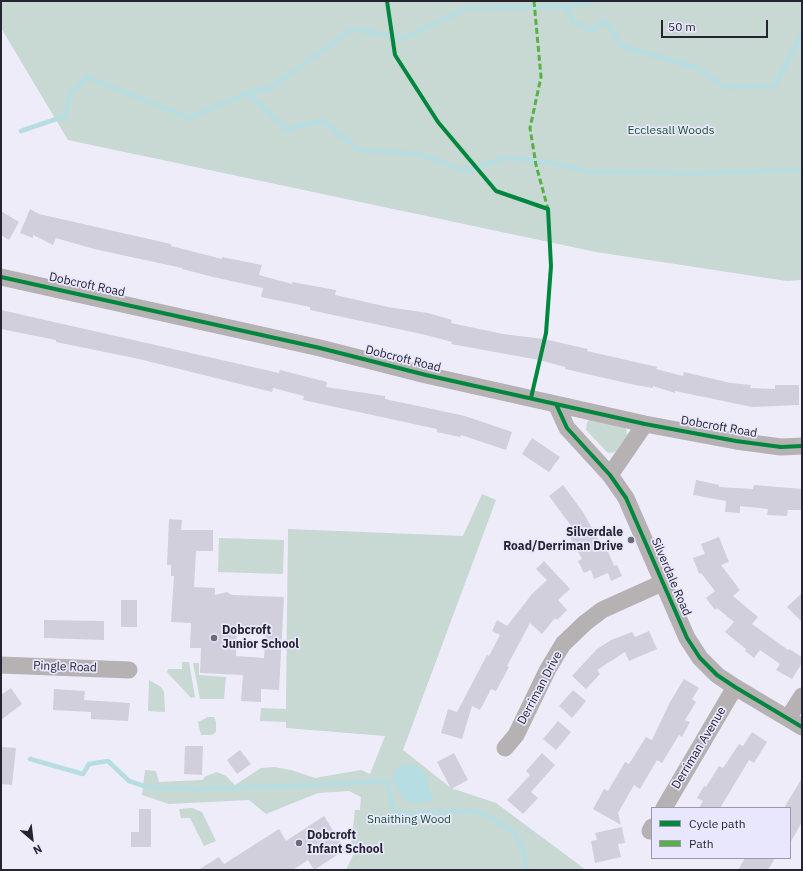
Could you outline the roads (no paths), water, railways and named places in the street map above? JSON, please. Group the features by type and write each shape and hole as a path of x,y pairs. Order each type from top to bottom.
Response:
{"street":[{"name":"Dobcroft Road","path":"1,277 320,348 426,376 645,424 736,441 781,447 802,446"},
{"name":"Silverdale Road","path":"556,404 567,428 610,475 626,498 687,638 700,658 717,675 795,723 802,696"},
{"path":"610,475 645,424"},
{"name":"Derriman Drive","path":"505,748 516,735 548,669 563,644 585,623 602,610 662,583"},
{"name":"Pingle Road","path":"1,665 129,670"},
{"name":"Derriman Avenue","path":"665,807 735,687"}],"waterway":[{"path":"567,7 595,1"},
{"path":"247,93 270,88 353,29 405,38 466,8 567,7 572,21 592,31 604,20 624,47 696,67 725,87 774,86 802,34"},
{"path":"21,131 65,116 70,94 87,77 190,118 247,93 287,129 323,121 359,150 419,154 466,171 504,158 523,159 562,165 590,172 698,173 802,170"},
{"path":"30,759 83,774 89,764 108,761 129,781 147,787 197,789 387,781 394,813 475,811 490,817 515,833 524,852 526,870"}],"place":[{"name":"Silverdale Road/Derriman Drive","path":"631,540"},
{"name":"Dobcroft Junior School","path":"214,638"},
{"name":"Dobcroft Infant School","path":"299,843"}],"park label":[{"name":"Ecclesall Woods","path":"671,131"},
{"name":"Snaithing Wood","path":"409,820"}]}
